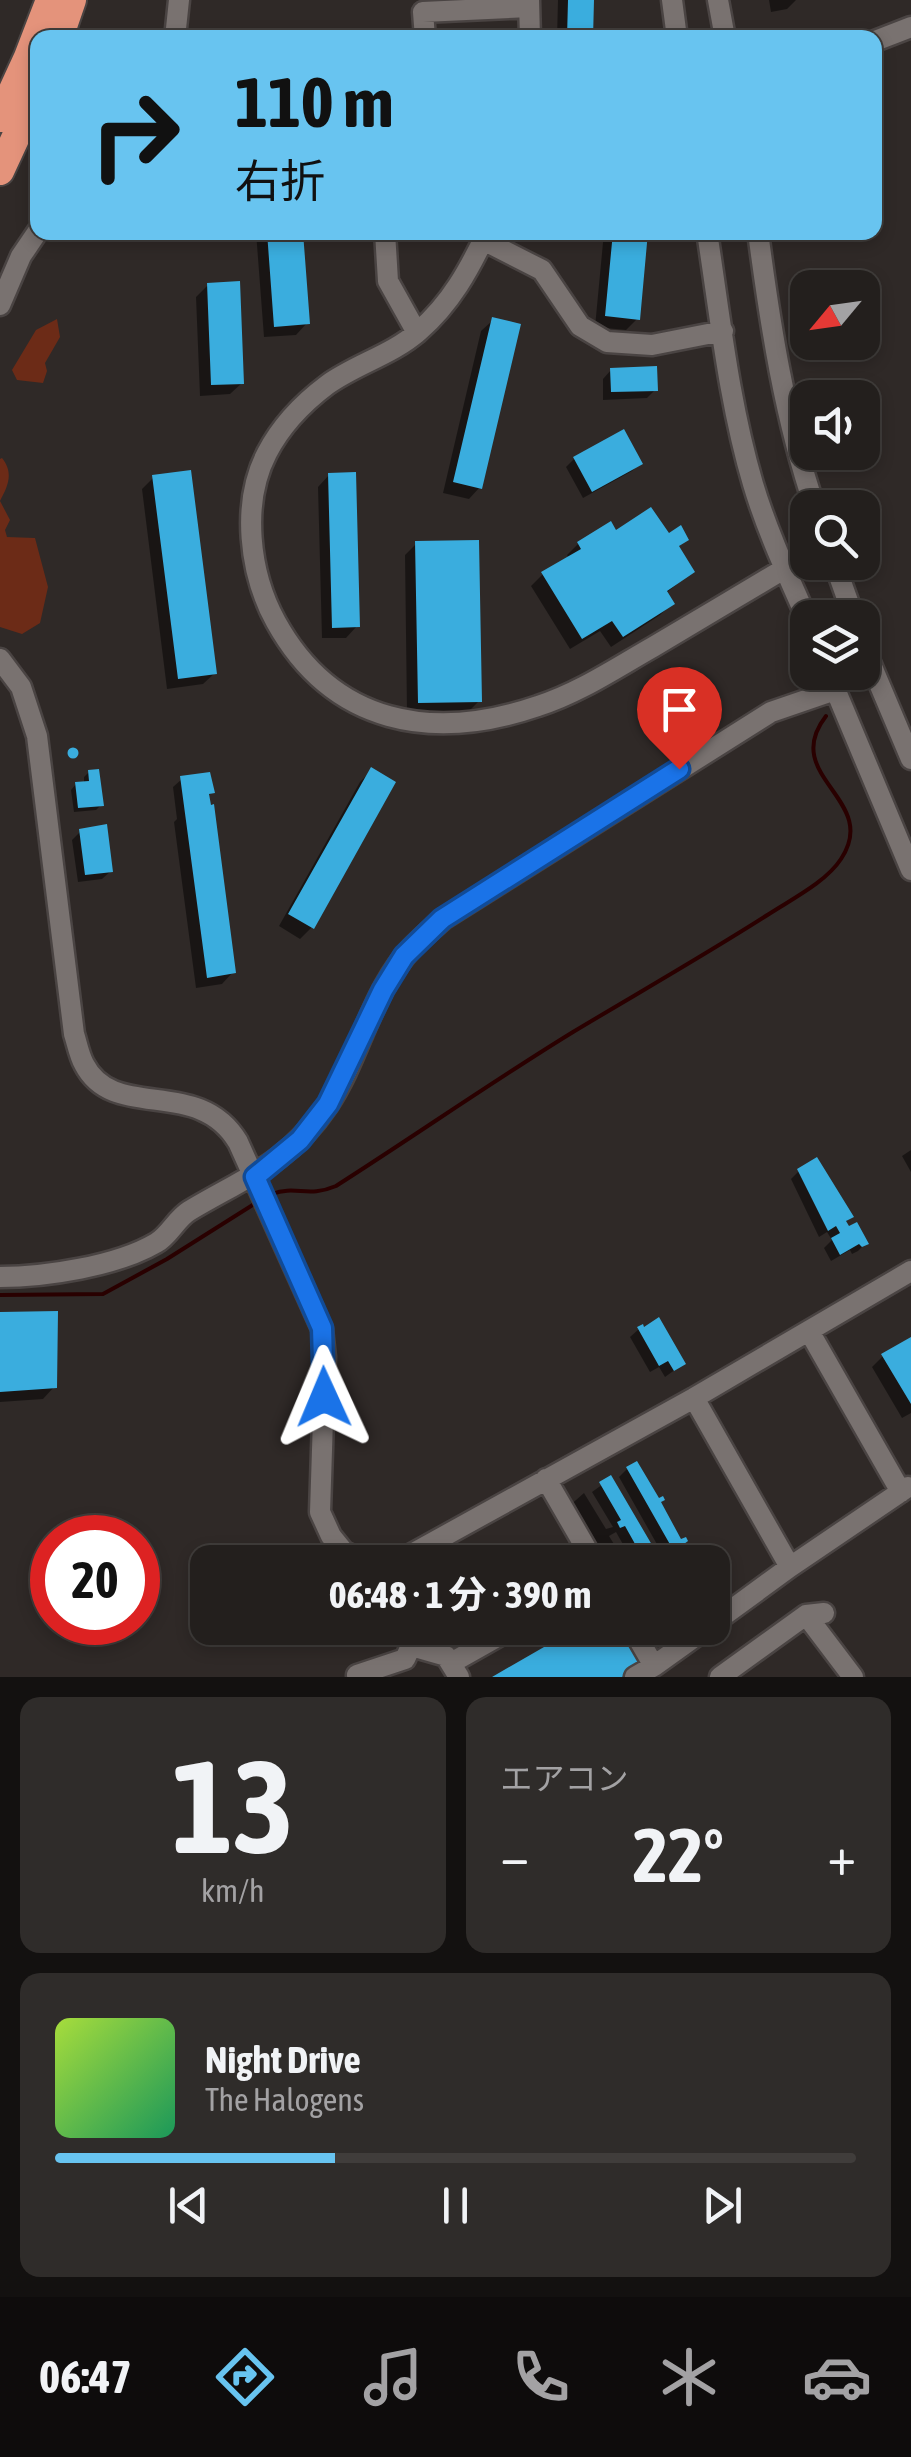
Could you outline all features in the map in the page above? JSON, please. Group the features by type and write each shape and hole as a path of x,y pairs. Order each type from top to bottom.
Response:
{"highway":[{"path":"37,30 50,0"},
{"path":"62,30 72,0"},
{"path":"0,118 30,47"},
{"path":"0,171 30,106"}],"lane":[{"path":"176,30 179,0"},
{"path":"672,0 676,30"},
{"path":"718,0 724,30"},
{"path":"424,30 422,12 529,4 530,30"},
{"path":"882,38 911,27"},
{"path":"0,305 21,256 32,240"},
{"path":"385,240 388,281 417,333"},
{"path":"484,240 453,298 417,333 329,384 290,419 266,455 251,523 254,558 275,620 294,650 324,684 367,711 415,722 476,722 540,706 598,680 784,570"},
{"path":"493,240 542,270 580,326 607,342 652,344 722,331"},
{"path":"708,240 752,482 798,600"},
{"path":"759,240 772,327 809,490"},
{"path":"0,659 21,687 37,736 74,1034 84,1064 94,1078 128,1096 188,1104 212,1113 228,1126 255,1177 322,1328 325,1370 320,1512 338,1545"},
{"path":"880,686 911,759"},
{"path":"0,1278 90,1265 160,1242 184,1214 255,1177 300,1140 328,1104 383,990 404,956 442,919 771,712 814,690"},
{"path":"836,690 911,870"},
{"path":"426,1545 694,1398 911,1271"},
{"path":"730,1611 906,1489 809,1331"},
{"path":"694,1398 790,1567"},
{"path":"546,1479 584,1545"},
{"path":"720,1677 815,1614 853,1677"},
{"path":"357,1676 408,1652 446,1656 454,1670 490,1645"},
{"path":"637,1645 644,1672 683,1645"}],"shaded area":[{"path":"57,319 60,337 45,363 43,383 17,380 12,370 36,330"},
{"path":"2,458 9,474 0,501 0,459"},
{"path":"0,501 10,520 5,530 7,537 35,538 48,587 40,623 22,634 0,627"}],"building":[{"path":"568,0 594,0 593,30 567,30"},
{"path":"268,240 304,240 310,324 274,327"},
{"path":"612,240 647,240 640,320 605,316"},
{"path":"240,281 244,384 211,385 207,283"},
{"path":"492,317 521,324 482,489 453,482"},
{"path":"657,366 658,391 611,392 610,368"},
{"path":"624,429 643,464 592,492 573,457"},
{"path":"191,470 217,674 178,679 152,475"},
{"path":"356,472 360,627 332,628 328,473"},
{"path":"651,507 669,533 681,525 689,540 679,546 695,572 667,591 675,604 623,637 612,621 582,639 541,572 581,549 577,542 611,521 616,530"},
{"path":"479,540 482,702 418,703 415,541"},
{"path":"73,747 79,753 73,759 67,753"},
{"path":"371,767 396,782 314,929 288,914"},
{"path":"99,769 104,806 78,808 75,782 89,781 88,770"},
{"path":"210,772 215,793 209,794 211,805 214,804 236,973 207,978 180,776"},
{"path":"107,824 113,872 85,875 79,829"},
{"path":"817,1157 854,1217 846,1221 849,1226 857,1222 869,1244 859,1244 840,1255 831,1238 840,1233 836,1226 828,1231 797,1169"},
{"path":"58,1311 57,1388 0,1392 0,1312"},
{"path":"659,1317 686,1364 674,1371 668,1361 659,1366 637,1327"},
{"path":"911,1337 911,1404 881,1354"},
{"path":"637,1461 659,1498 663,1496 665,1500 661,1502 681,1539 686,1537 688,1541 685,1545 670,1545 626,1467"},
{"path":"611,1475 652,1545 636,1545 625,1526 620,1528 617,1522 621,1520 599,1482"},
{"path":"548,1645 632,1645 644,1664 622,1677 492,1677"}],"waterway":[{"path":"272,1194 336,1186 543,1051 827,875 841,859 850,838 849,820 814,756 815,737 826,716"},
{"path":"0,1295 103,1294 259,1201"}],"route":[{"path":"324,1397 322,1328 255,1177 300,1140 328,1104 383,990 404,956 442,919 679,769"}]}
